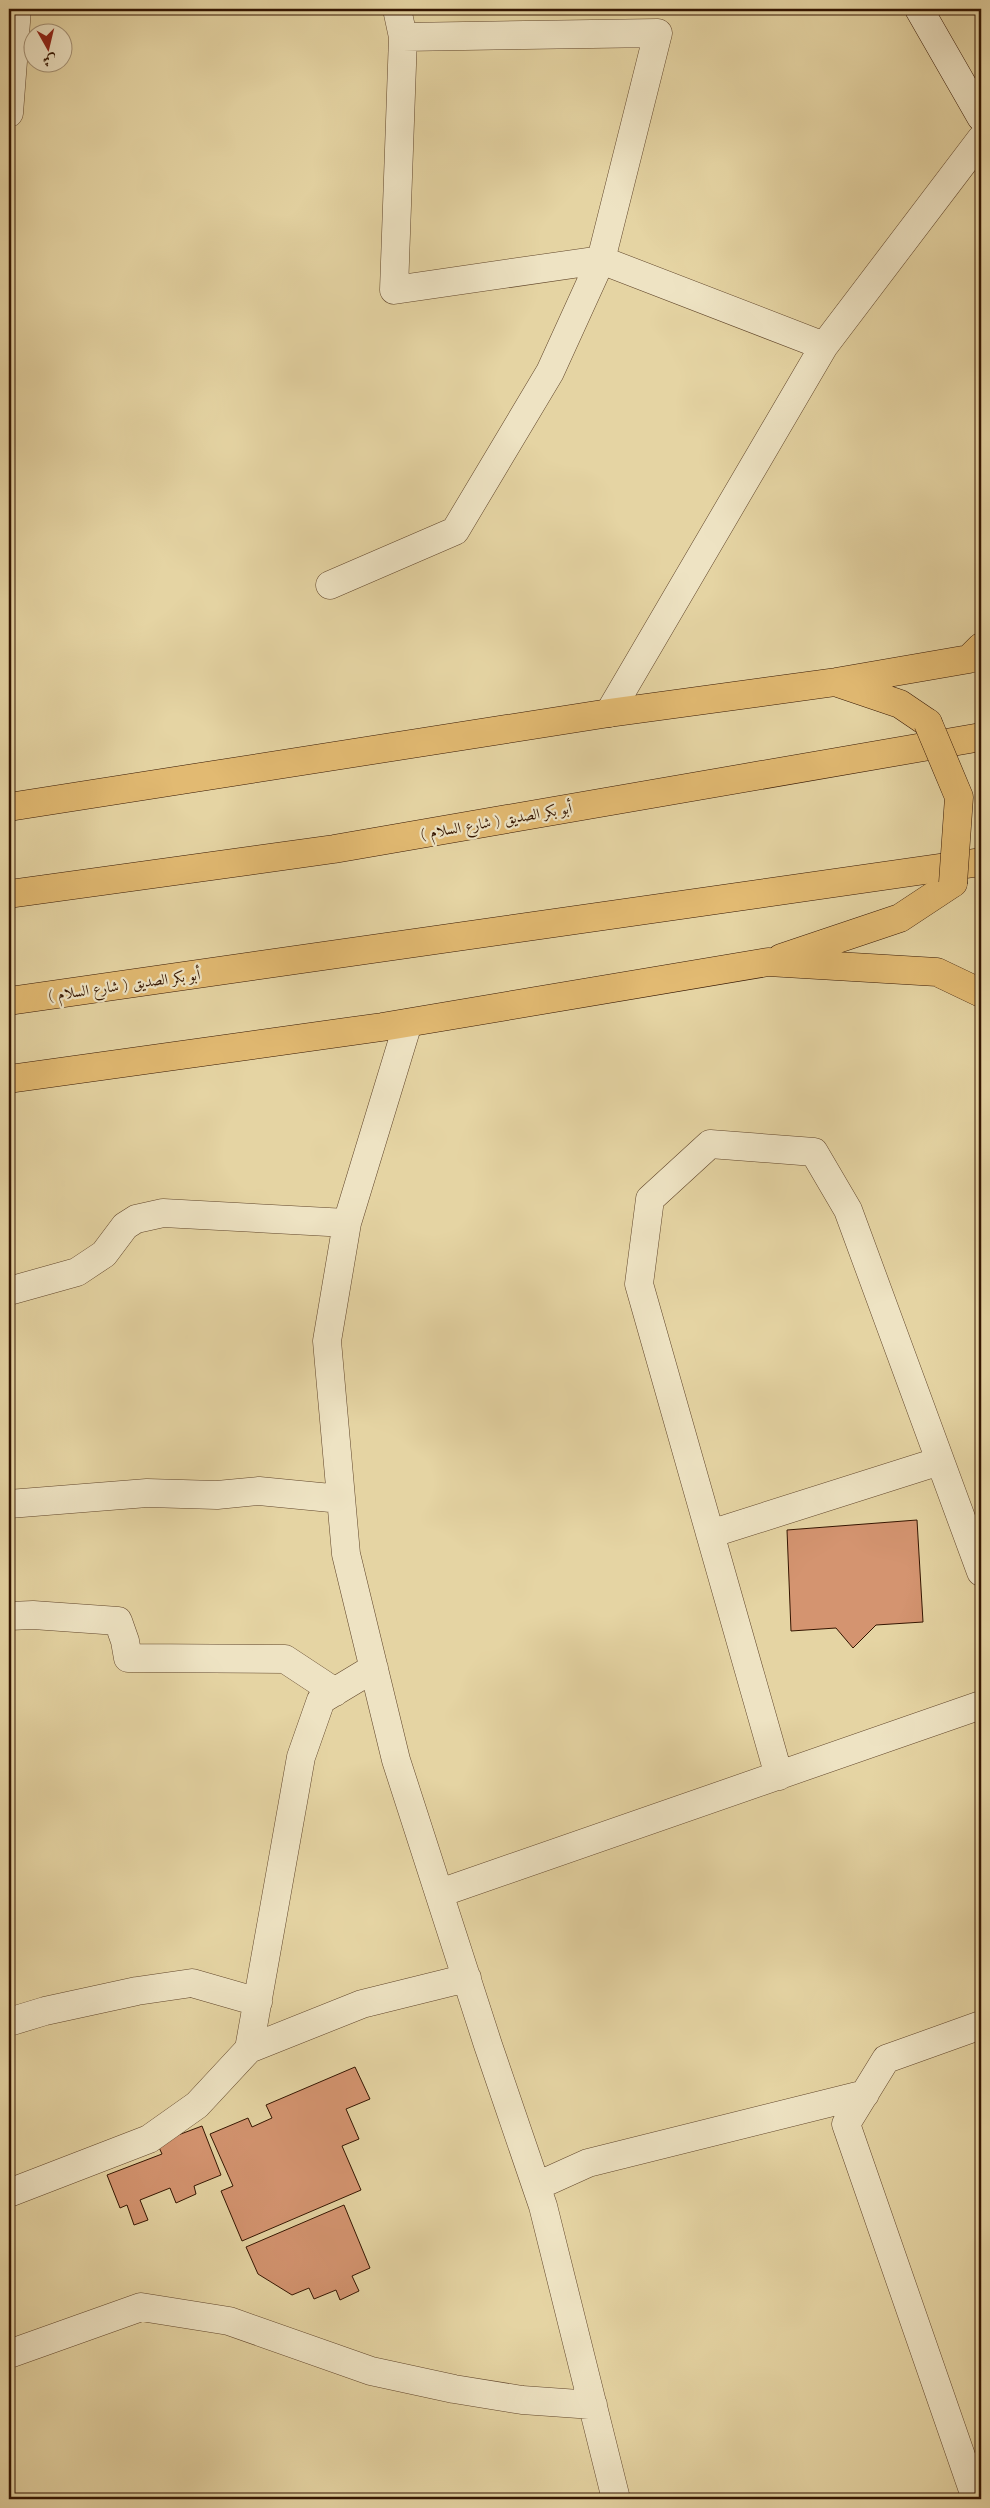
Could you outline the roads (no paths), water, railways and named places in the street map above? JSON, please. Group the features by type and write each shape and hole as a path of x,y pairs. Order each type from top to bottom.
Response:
{"main road":[{"path":"9,808 609,713 836,682 969,660 981,647"},
{"path":"9,1080 408,1023 768,962 900,918 954,883 960,797 928,723 900,704 836,682"},
{"name":"( شارع السلام ) أبو بكر الصديق","path":"9,894 334,849 981,737"},
{"name":"( شارع السلام ) أبو بكر الصديق","path":"9,1001 981,862"},
{"path":"768,962 937,972 981,993"}],"street":[{"path":"9,113 17,9"},
{"path":"397,9 403,38 394,290 601,260 824,346"},
{"path":"919,9 981,117"},
{"path":"330,585 455,531 550,372 601,260 658,33 403,38"},
{"path":"609,713 824,346 981,140"},
{"path":"408,1023 347,1223 327,1341 346,1554 396,1760 537,2186 616,2499"},
{"path":"779,1776 639,1284 650,1199 710,1144 814,1152 848,1210 981,1572"},
{"path":"9,1291 54,1280 86,1268 104,1254 124,1226 136,1218 163,1213 347,1223"},
{"path":"710,1534 940,1461"},
{"path":"9,1504 147,1493 217,1495 259,1491 341,1499"},
{"path":"9,1616 33,1615 118,1621 126,1641 128,1658 285,1659 335,1692"},
{"path":"249,2049 301,1757 321,1700 374,1668"},
{"path":"440,1893 981,1705"},
{"path":"9,2193 149,2139 197,2106 249,2049 362,2004 467,1978"},
{"path":"9,2022 44,2011 137,1991 192,1983 258,2002"},
{"path":"976,2499 846,2124 886,2059 981,2024"},
{"path":"537,2186 588,2163 864,2094"},
{"path":"9,2354 141,2307 229,2321 371,2371 454,2389 522,2400 593,2405"}]}
